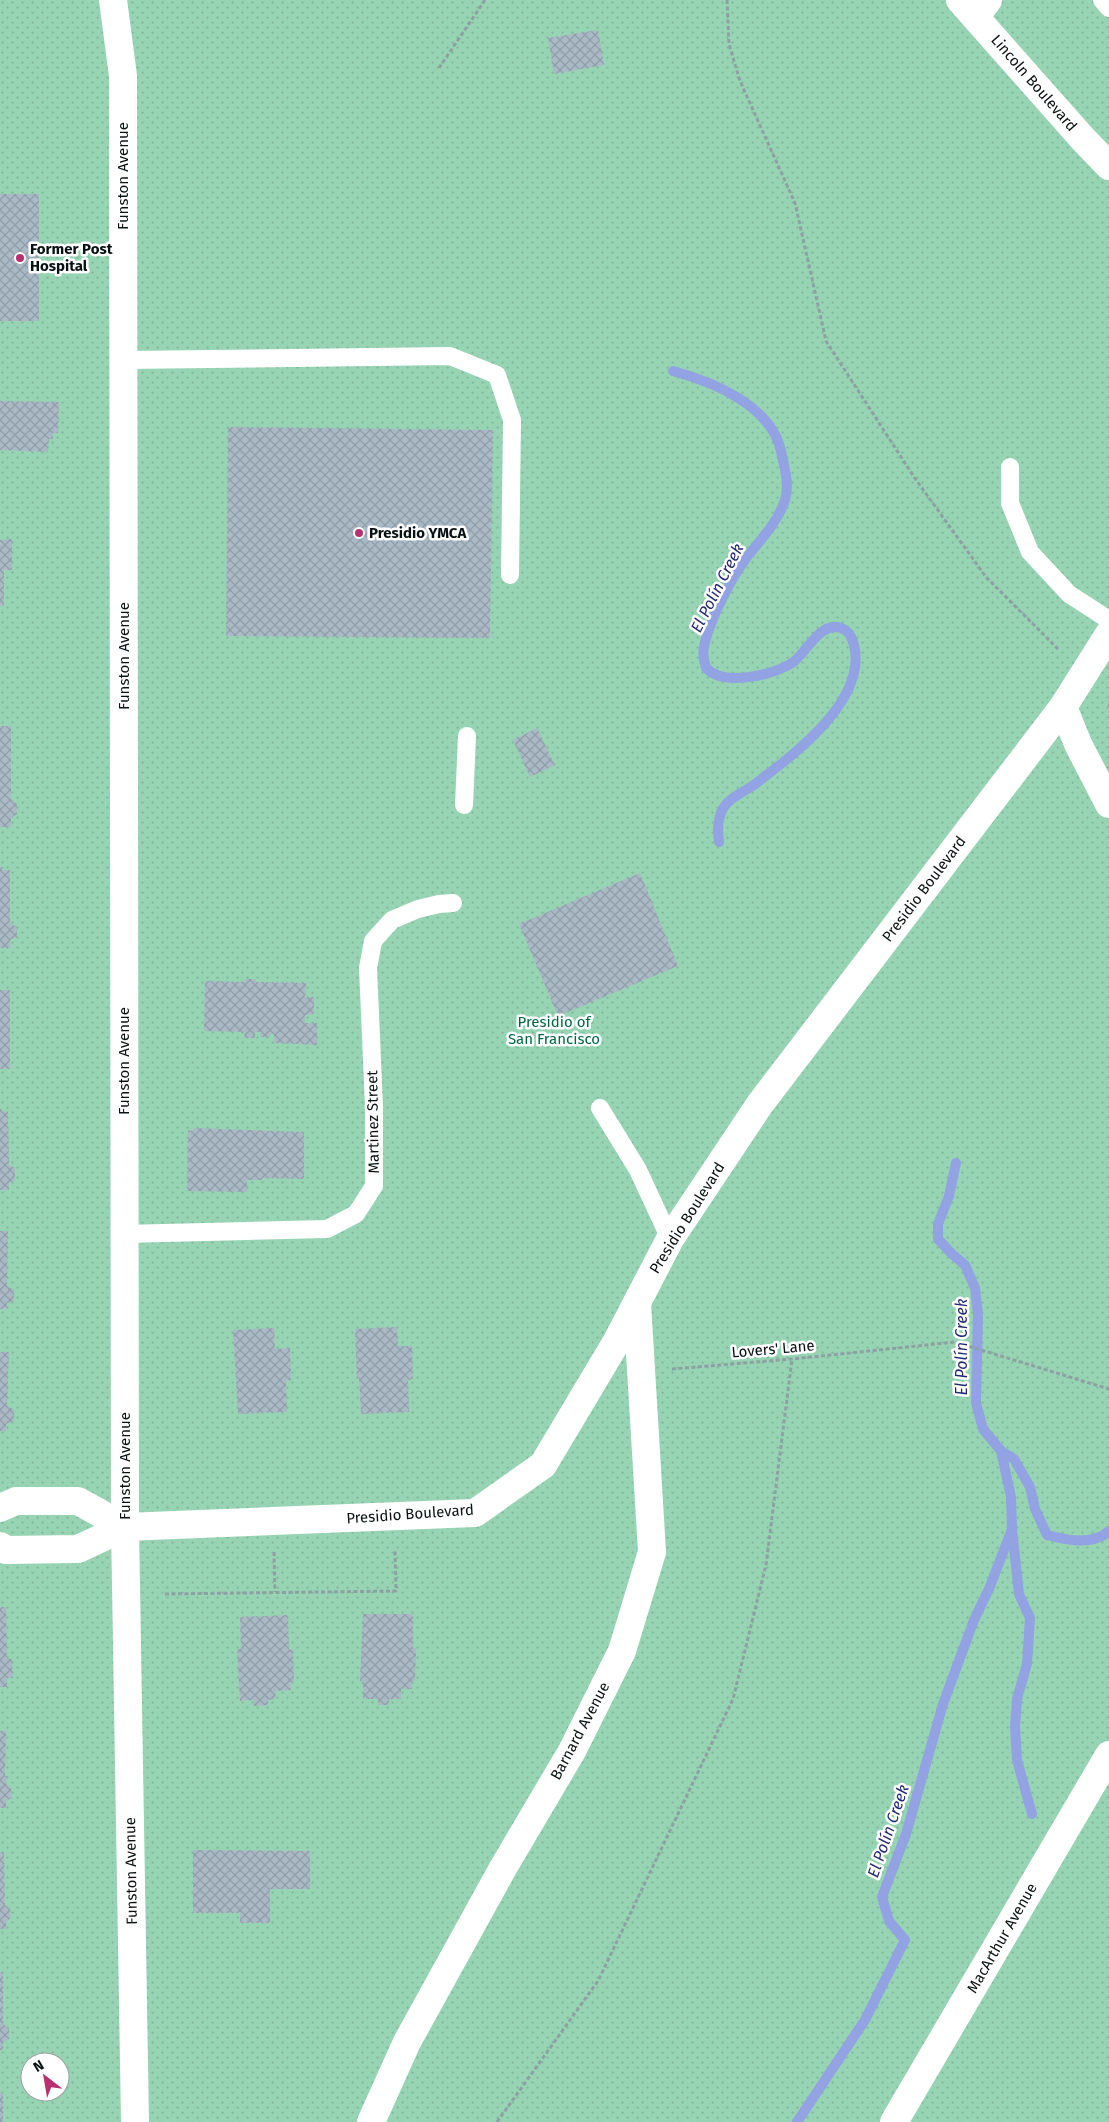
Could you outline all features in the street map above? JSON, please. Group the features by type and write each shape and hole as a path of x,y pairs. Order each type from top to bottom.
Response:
{"street":[{"name":"Funston Avenue","path":"113,0 123,76 125,1528 135,2122"},
{"name":"Lincoln Boulevard","path":"974,5 1083,139 1109,166"},
{"name":"Presidio Boulevard","path":"0,1546 6,1550 78,1548 125,1528 475,1513 543,1465 617,1341 670,1239 760,1104 1063,707 1109,634"},
{"path":"1063,707 1081,750 1109,804"},
{"name":"Barnard Avenue","path":"371,2122 408,2042 503,1868 572,1751 622,1651 652,1552 637,1303"},
{"path":"0,1508 16,1501 78,1501 125,1528"},
{"name":"MacArthur Avenue","path":"894,2122 1109,1755"}],"lane":[{"path":"1102,0 1109,8"},
{"path":"124,360 450,356 497,375 512,420 510,575"},
{"path":"1010,467 1010,503 1030,552 1068,594 1109,620"},
{"path":"464,805 467,736"},
{"name":"Martinez Street","path":"124,1234 327,1229 356,1214 374,1186 374,1106 368,968 373,941 392,920 418,909 453,903"},
{"path":"600,1108 638,1170 670,1239"}],"path":[{"path":"439,68 486,0"},
{"path":"727,0 729,44 737,72 794,203 826,341 914,477 986,577 1058,649"},
{"name":"Lovers' Lane","path":"671,1369 877,1351 955,1342 1109,1389"},
{"path":"496,2122 598,1981 733,1699 766,1565 792,1359"},
{"path":"165,1594 396,1591 395,1550"},
{"path":"274,1552 275,1592"}],"green space":[{"name":"Presidio of San Francisco","path":"0,0 1109,0 1109,2122 0,2122"}],"building":[{"path":"598,30 604,65 554,74 548,38"},
{"name":"Former Post Hospital","path":"0,194 39,194 39,321 0,321"},
{"path":"0,401 59,402 58,433 53,433 53,439 49,439 48,452 0,450"},
{"name":"Presidio YMCA","path":"228,427 493,430 490,638 226,636"},
{"path":"12,539 12,570 4,570 4,606 0,606 0,540"},
{"path":"0,726 11,726 11,799 17,804 17,814 11,818 11,827 0,827"},
{"path":"537,728 555,765 530,777 513,740"},
{"path":"0,867 3,867 2,870 10,870 10,923 17,927 17,937 10,940 10,948 0,948"},
{"path":"640,873 678,966 558,1016 519,924"},
{"path":"245,979 256,979 256,982 306,983 305,997 314,997 314,1014 305,1015 305,1023 317,1023 317,1045 274,1043 274,1034 270,1034 270,1037 260,1037 261,1032 255,1032 255,1038 244,1038 245,1032 204,1031 205,981 245,982"},
{"path":"0,990 10,990 10,1069 0,1069"},
{"path":"0,1109 2,1109 2,1112 8,1111 9,1165 15,1168 15,1180 9,1183 9,1190 0,1190"},
{"path":"193,1128 304,1132 304,1179 262,1178 262,1180 247,1180 247,1192 187,1191 188,1130 193,1131"},
{"path":"0,1231 8,1231 7,1286 14,1290 14,1301 7,1303 7,1309 0,1309"},
{"path":"397,1327 398,1346 412,1346 413,1379 408,1380 409,1412 361,1414 359,1378 357,1379 355,1329"},
{"path":"274,1328 275,1349 290,1348 291,1380 286,1381 287,1412 238,1414 233,1330"},
{"path":"0,1352 9,1352 7,1405 14,1410 14,1421 6,1424 6,1431 0,1431"},
{"path":"0,1607 6,1607 7,1659 12,1659 13,1678 7,1678 7,1687 0,1687"},
{"path":"363,1614 413,1614 413,1648 416,1648 415,1681 412,1681 412,1689 401,1689 401,1699 389,1699 389,1705 378,1705 378,1699 363,1699 363,1681 360,1681"},
{"path":"288,1615 289,1650 293,1649 294,1682 290,1682 291,1690 275,1691 276,1699 268,1700 268,1705 254,1706 254,1700 240,1701 237,1649 241,1649 240,1617"},
{"path":"0,1731 6,1731 5,1776 7,1776 6,1783 11,1788 12,1798 6,1801 6,1808 0,1808"},
{"path":"193,1850 310,1851 310,1889 270,1889 270,1923 240,1923 240,1913 193,1913"},
{"path":"0,1852 4,1852 5,1905 10,1909 11,1918 6,1922 6,1929 0,1929"},
{"path":"0,1972 3,1972 3,2024 9,2029 9,2039 3,2042 3,2050 0,2050"},
{"path":"0,2093 3,2093 3,2122 0,2122"}],"waterway":[{"name":"El Polín Creek","path":"673,371 723,389 739,398 766,421 775,435 781,451 787,482 785,500 778,516 741,565 717,609 704,645 703,655 706,668 714,674 736,678 773,672 792,663 822,632 829,628 837,627 847,632 852,639 855,650 855,670 848,690 837,708 822,726 788,758 727,803 721,812 718,832 719,842"},
{"name":"El Polín Creek","path":"956,1163 949,1196 938,1224 938,1239 965,1265 975,1288 978,1315 976,1403 983,1429 1001,1451 1014,1459 1030,1487 1035,1509 1047,1535 1062,1539 1087,1540 1103,1536 1109,1531"},
{"name":"El Polín Creek","path":"1001,1451 1011,1497 1012,1529 1019,1594 1030,1618 1027,1664 1017,1699 1015,1727 1017,1760 1032,1814"},
{"name":"El Polín Creek","path":"797,2122 865,2020 905,1940 889,1921 882,1897 906,1834 943,1704 974,1620 989,1589 1012,1529"}],"place":[{"name":"Former Post Hospital","path":"20,258"},
{"name":"Presidio YMCA","path":"359,533"}]}
